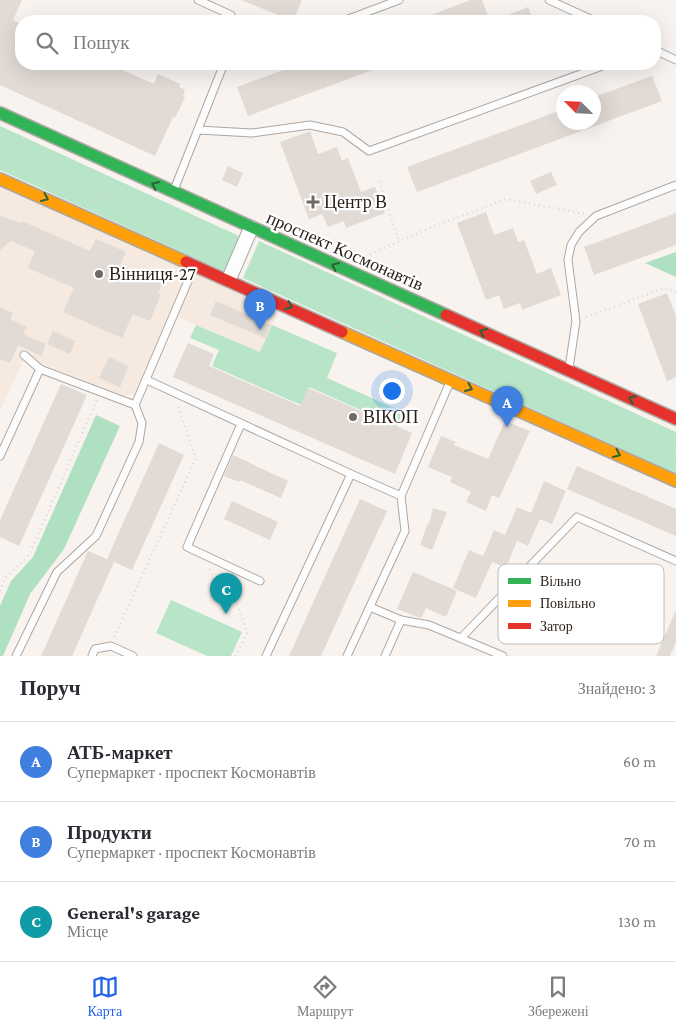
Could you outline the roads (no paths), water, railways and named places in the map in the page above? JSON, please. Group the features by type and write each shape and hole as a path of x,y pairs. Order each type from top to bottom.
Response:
{"street":[{"name":"проспект Космонавтів","path":"0,113 173,193 676,419"},
{"path":"0,179 229,279 676,481"},
{"path":"229,279 251,228"}],"lane":[{"path":"198,0 231,15"},
{"path":"359,15 399,0"},
{"path":"549,0 582,15"},
{"path":"661,53 676,60"},
{"path":"173,193 223,70"},
{"path":"198,130 252,133 310,125 343,132 369,152 592,70"},
{"path":"569,370 576,321 568,260 571,245 579,232 596,216 676,185"},
{"path":"16,656 57,572 96,536 139,442 142,423 135,405 195,265"},
{"path":"24,355 40,369 135,405"},
{"path":"0,456 40,369"},
{"path":"347,656 405,531 400,496 451,379"},
{"path":"146,380 400,496"},
{"path":"242,424 187,547 260,581"},
{"path":"266,656 351,474"},
{"path":"532,564 577,517 676,561"},
{"path":"462,638 498,600"},
{"path":"370,607 401,620 430,625 503,656"},
{"path":"385,656 401,620"},
{"path":"92,656 95,649 110,646 134,656"}],"place":[{"name":"Центр В","path":"313,202"},
{"name":"Вінниця-27","path":"99,274"},
{"name":"Продукти","path":"260,330"},
{"name":"ВІКОП","path":"353,417"},
{"name":"АТБ-маркет","path":"507,427"},
{"name":"General's garage","path":"226,614"}]}
